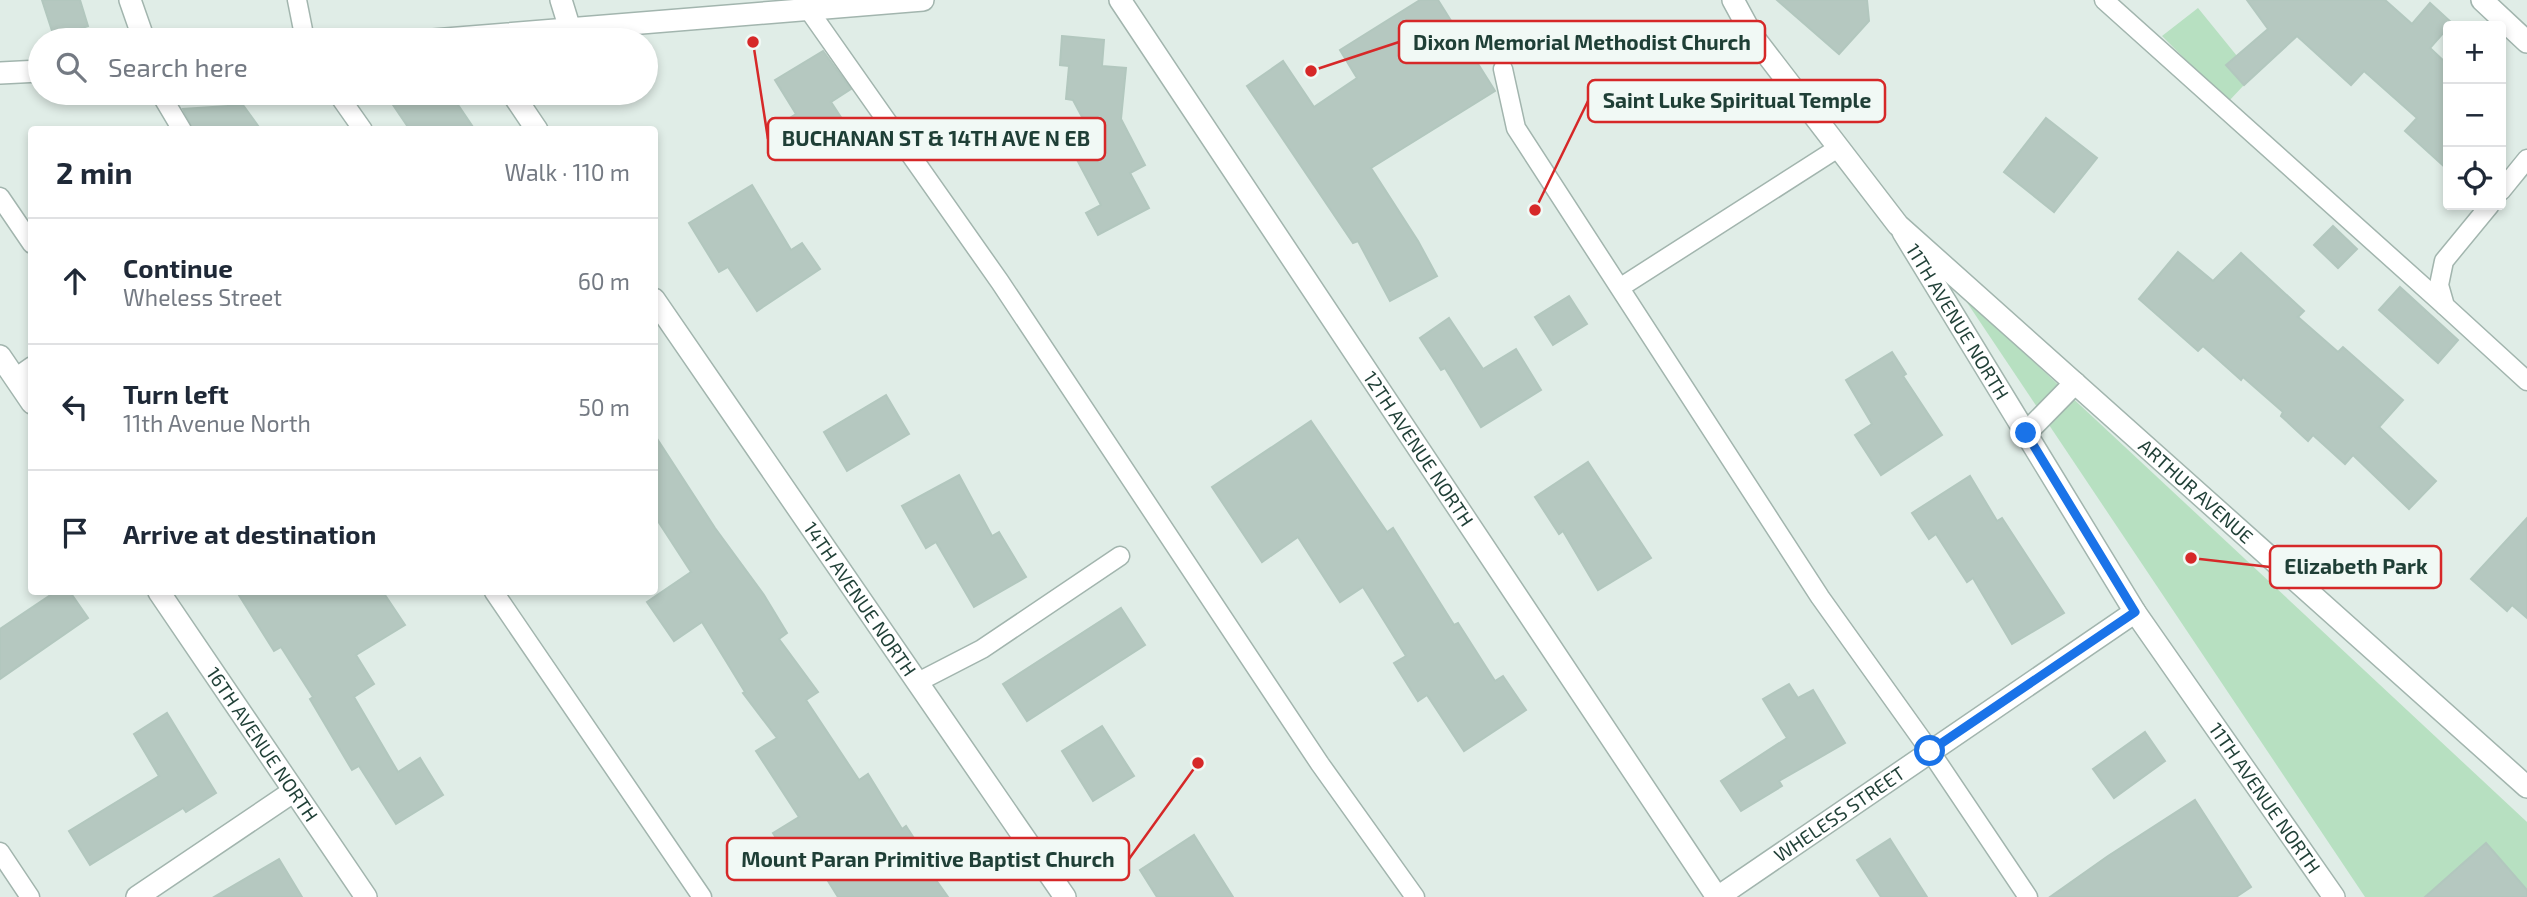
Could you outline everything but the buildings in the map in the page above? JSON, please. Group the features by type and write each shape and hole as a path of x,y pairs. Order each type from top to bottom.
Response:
{"street":[{"path":"130,0 140,28"},
{"path":"561,0 570,28"},
{"path":"580,28 806,5 923,0"},
{"name":"12TH AVENUE NORTH","path":"1120,0 1717,897"},
{"name":"11TH AVENUE NORTH","path":"1733,0 1752,35 1898,225 2135,612 2334,897"},
{"path":"2482,0 2527,42"},
{"path":"0,73 28,72"},
{"path":"520,105 534,126"},
{"name":"ARTHUR AVENUE","path":"1898,225 2527,787"},
{"name":"14TH AVENUE NORTH","path":"658,305 1065,897"},
{"path":"0,356 23,372 28,389"},
{"path":"2026,433 2075,383"},
{"name":"16TH AVENUE NORTH","path":"161,595 366,897"},
{"name":"WHELESS STREET","path":"1717,897 2135,612"},
{"path":"137,897 294,791"}],"lane":[{"path":"298,0 303,28"},
{"path":"2104,0 2527,381"},
{"path":"806,5 1000,282 1320,764 1415,897"},
{"path":"1503,69 1516,128 1820,597 1930,751 2028,897"},
{"path":"167,105 180,126"},
{"path":"345,105 360,126"},
{"path":"1620,287 1838,148"},
{"path":"2506,185 2527,159"},
{"path":"0,197 28,238"},
{"path":"2445,306 2439,285 2444,261 2486,210"},
{"path":"918,682 982,649 1120,556"},
{"path":"496,595 702,897"},
{"path":"0,852 30,897"}],"green space":[{"path":"2198,8 2237,56 2226,65 2244,85 2228,102 2162,36"},
{"path":"1962,295 2527,822 2527,897 2365,897"}],"place":[{"name":"BUCHANAN ST & 14TH AVE N EB","path":"753,42"},
{"name":"Dixon Memorial Methodist Church","path":"1311,71"},
{"name":"Saint Luke Spiritual Temple","path":"1535,210"},
{"name":"Elizabeth Park","path":"2191,558"},
{"name":"Mount Paran Primitive Baptist Church","path":"1198,763"}],"route":[{"path":"1930,751 2135,612 2026,433"}]}
